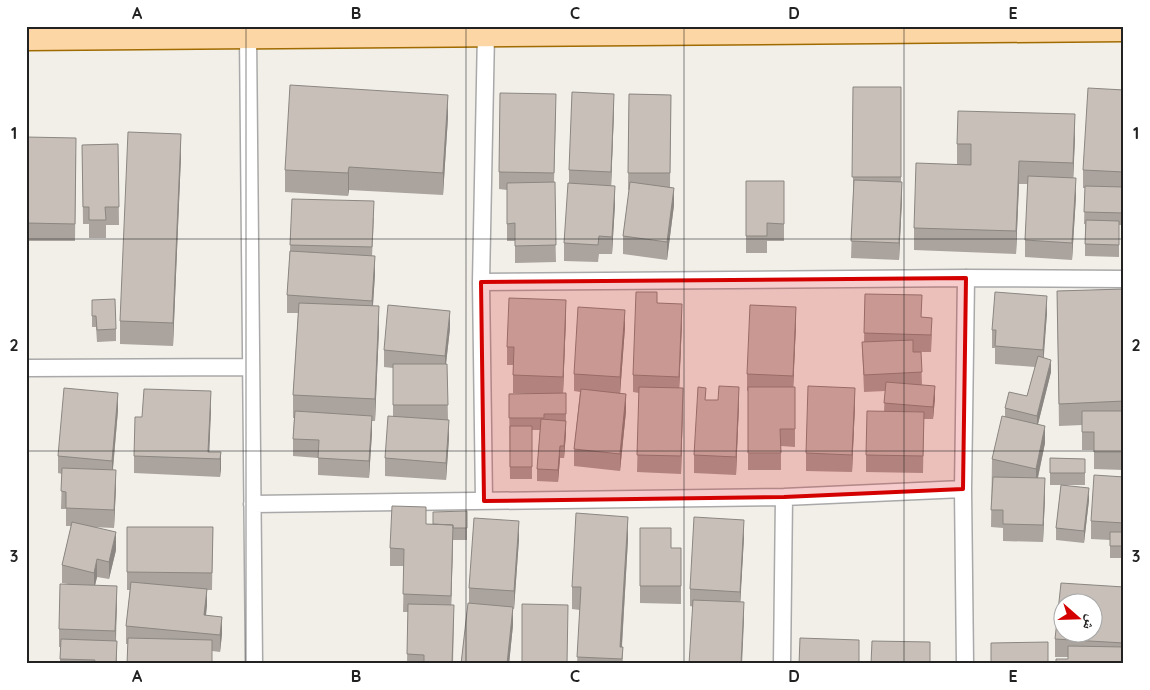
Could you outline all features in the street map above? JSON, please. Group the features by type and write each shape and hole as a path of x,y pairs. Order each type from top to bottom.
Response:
{"main road":[{"path":"26,37 1124,28"}],"street":[{"path":"484,501 481,282 486,34"},
{"path":"248,35 254,664"},
{"path":"481,282 966,278 1124,280"},
{"path":"965,664 963,489 966,278"},
{"path":"26,368 251,367"},
{"path":"252,504 784,497 963,489"},
{"path":"782,664 784,497"}],"highlighted area":[{"path":"966,278 963,489 784,497 484,501 481,282"}],"building":[{"path":"290,85 448,95 443,173 349,167 348,173 285,170"},
{"path":"853,87 901,87 901,177 852,177"},
{"path":"1088,88 1124,90 1124,172 1083,170"},
{"path":"572,92 614,94 611,172 569,170"},
{"path":"500,93 556,94 554,173 499,172"},
{"path":"629,94 671,95 670,173 628,173"},
{"path":"958,111 1075,114 1073,163 1019,161 1016,231 914,228 916,163 971,165 971,144 957,144"},
{"path":"128,132 181,134 173,323 120,321"},
{"path":"26,137 76,138 75,224 26,223"},
{"path":"118,144 119,207 105,207 106,220 89,220 89,207 83,207 82,145"},
{"path":"1028,176 1076,178 1072,243 1025,240"},
{"path":"854,180 902,182 899,243 851,241"},
{"path":"746,181 784,181 784,224 767,223 767,236 746,236"},
{"path":"555,182 556,245 515,246 515,223 507,224 507,183"},
{"path":"630,182 674,188 667,242 623,236"},
{"path":"568,183 615,186 612,237 599,236 598,245 564,243"},
{"path":"1085,186 1124,187 1124,213 1084,212"},
{"path":"292,199 374,201 372,247 290,245"},
{"path":"1086,220 1119,221 1119,245 1085,244"},
{"path":"290,251 375,256 372,301 287,295"},
{"path":"1124,289 1124,401 1059,404 1057,291"},
{"path":"636,292 657,292 657,303 682,304 679,377 633,375"},
{"path":"995,292 1047,296 1043,350 995,346 996,330 992,330"},
{"path":"865,294 922,295 921,317 932,318 931,335 864,333"},
{"path":"509,298 566,300 563,377 513,375 514,347 507,347"},
{"path":"115,299 116,329 97,330 96,316 92,316 92,300"},
{"path":"299,303 379,306 375,399 293,395"},
{"path":"388,305 450,311 445,356 384,350"},
{"path":"750,305 796,307 793,376 747,374"},
{"path":"578,307 625,310 620,377 574,374"},
{"path":"913,340 913,352 921,352 922,372 864,375 862,342"},
{"path":"1038,356 1051,360 1037,416 1005,408 1009,392 1027,396"},
{"path":"393,364 447,364 448,405 393,405"},
{"path":"886,382 935,386 933,407 884,403"},
{"path":"719,386 739,387 736,457 694,455 698,387 706,388 705,400 718,400"},
{"path":"808,386 855,388 852,455 806,453"},
{"path":"639,387 683,388 681,456 637,455"},
{"path":"748,387 795,387 795,429 780,429 781,453 748,453"},
{"path":"64,388 118,393 112,461 58,456"},
{"path":"144,389 211,391 208,452 221,452 220,459 134,456 135,417 142,417"},
{"path":"581,389 626,394 620,454 574,449"},
{"path":"566,393 566,414 544,414 544,418 509,418 509,394"},
{"path":"295,411 372,416 369,461 318,458 319,440 293,439"},
{"path":"867,411 924,412 923,456 866,455"},
{"path":"1082,411 1124,411 1124,452 1094,452 1094,432 1082,432"},
{"path":"388,416 449,420 446,463 385,458"},
{"path":"1002,416 1045,426 1036,469 992,459"},
{"path":"541,419 566,421 564,446 560,446 558,470 537,469"},
{"path":"510,426 532,426 532,467 510,467"},
{"path":"1050,458 1085,459 1085,473 1050,473"},
{"path":"62,468 116,470 114,510 66,508 66,492 61,491"},
{"path":"1094,475 1124,477 1124,523 1091,521"},
{"path":"993,477 1045,478 1043,525 1003,524 1003,510 991,510"},
{"path":"1061,485 1089,488 1084,531 1056,528"},
{"path":"392,506 426,507 426,524 453,525 451,596 403,594 404,549 390,548"},
{"path":"467,511 467,528 453,528 453,525 433,524 433,512"},
{"path":"576,513 628,517 620,647 623,647 622,659 577,657 581,587 572,587"},
{"path":"694,517 744,520 740,592 690,589"},
{"path":"474,518 519,521 514,591 469,588"},
{"path":"72,522 116,532 109,562 97,559 94,573 62,565"},
{"path":"127,527 213,527 212,573 127,572"},
{"path":"640,528 671,528 671,548 681,548 681,586 640,586"},
{"path":"1110,532 1124,532 1124,546 1110,546"},
{"path":"131,582 207,589 204,615 222,617 220,635 126,626"},
{"path":"1061,583 1124,587 1124,643 1102,642 1102,592 1060,592"},
{"path":"60,584 117,586 115,631 59,629"},
{"path":"693,600 744,602 741,664 689,664"},
{"path":"468,603 513,607 507,664 461,664"},
{"path":"408,604 454,605 452,664 424,664 424,655 407,654"},
{"path":"522,604 568,605 567,664 522,664"},
{"path":"128,638 212,640 212,664 127,664"},
{"path":"800,638 859,640 859,664 799,664"},
{"path":"61,639 117,641 116,664 94,664 95,660 60,659"},
{"path":"872,641 930,642 930,664 871,664"},
{"path":"1048,642 1048,664 991,664 991,643"},
{"path":"1068,646 1124,647 1124,664 1056,664 1056,659 1068,659"}]}
